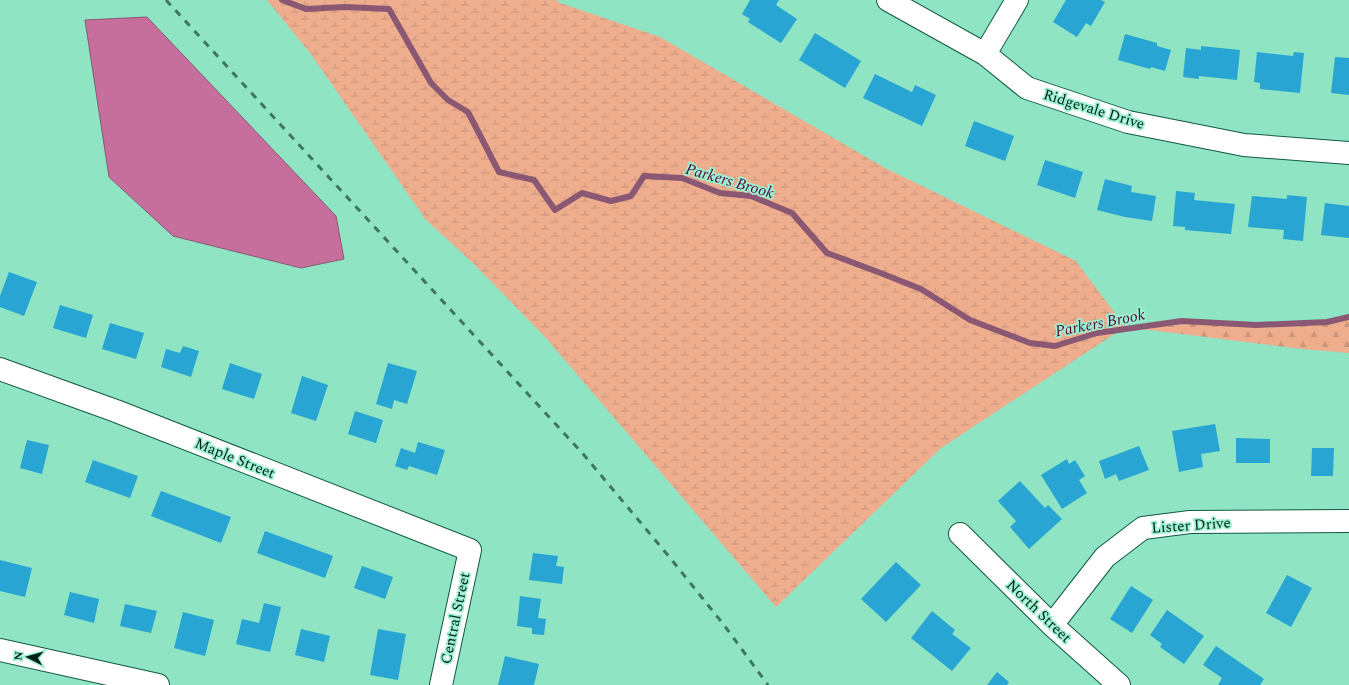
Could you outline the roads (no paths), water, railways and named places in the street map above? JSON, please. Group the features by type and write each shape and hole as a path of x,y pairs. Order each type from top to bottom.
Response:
{"street":[{"name":"Ridgevale Drive","path":"888,0 985,54 1027,88 1128,122 1244,145 1349,153"},
{"path":"985,54 1016,0"},
{"name":"Maple Street","path":"0,369 116,411 470,550"},
{"name":"Lister Drive","path":"1052,625 1105,557 1143,528 1190,522 1349,521"},
{"name":"North Street","path":"960,534 1052,625 1119,685"},
{"name":"Central Street","path":"441,685 470,550"},
{"path":"0,650 158,685"}],"waterway":[{"name":"Parkers Brook","path":"282,0 306,9 345,7 389,9 431,83 448,100 468,112 499,172 534,180 555,210 582,193 611,201 631,196 644,176 682,178 720,193 751,196 792,213 827,253 921,289 970,320 1030,343 1055,346 1097,333 1182,321 1256,325 1327,322 1349,317"}],"railway":[{"path":"166,0 584,455 724,625 768,685"}]}
